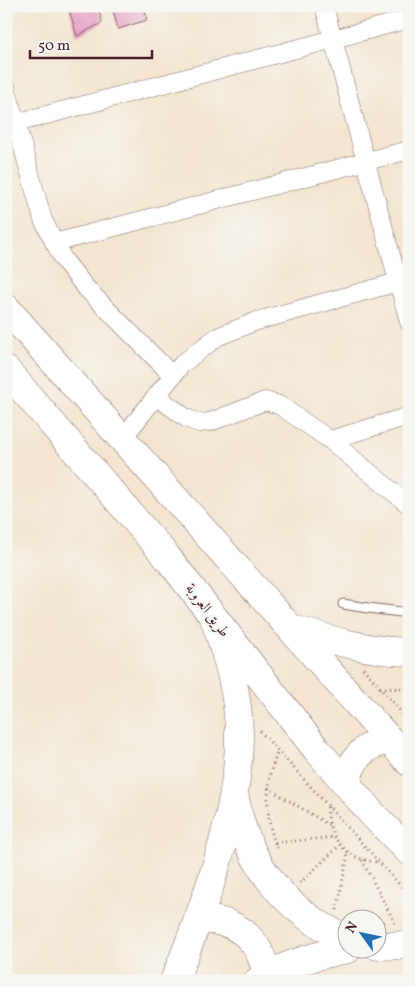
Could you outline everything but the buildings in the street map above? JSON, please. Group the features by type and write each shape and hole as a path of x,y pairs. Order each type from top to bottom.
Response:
{"main road":[{"path":"6,308 409,762"},
{"name":"طريق العروبة","path":"6,370 167,556 306,736 347,785 374,816 409,851"},
{"path":"174,981 198,920 223,840 234,794 238,750 237,704 230,667 213,617"},
{"path":"290,628 340,642 403,654"},
{"path":"347,785 350,768 360,754 374,744 390,742"},
{"path":"234,794 243,833 261,868 273,884 300,912 317,924 338,925"},
{"path":"198,920 218,920 244,933 257,947 265,966 262,978"},
{"path":"388,946 409,946"},
{"path":"262,978 307,959 338,951"}],"street":[{"path":"324,6 366,161 403,281 409,322"},
{"path":"16,123 409,19"},
{"path":"6,87 39,208 63,259 86,288 172,374"},
{"path":"54,243 409,150"},
{"path":"122,439 172,374 193,354 217,337 230,330 257,321 403,281"},
{"path":"156,396 186,418 199,423 210,422 265,401 278,405 330,440 409,505"},
{"path":"330,440 409,416"}],"lane":[{"path":"343,604 409,613"}],"path":[{"path":"340,642 409,721"},
{"path":"380,688 409,689"},
{"path":"237,704 409,895"},
{"path":"278,751 273,763 268,788 268,810 275,843 280,854"},
{"path":"268,788 329,825"},
{"path":"328,807 329,825 340,845 348,853 362,860 378,862"},
{"path":"275,843 334,837"},
{"path":"299,883 340,845"},
{"path":"331,908 337,911 348,853"},
{"path":"362,860 395,922"},
{"path":"296,879 304,887"}]}
